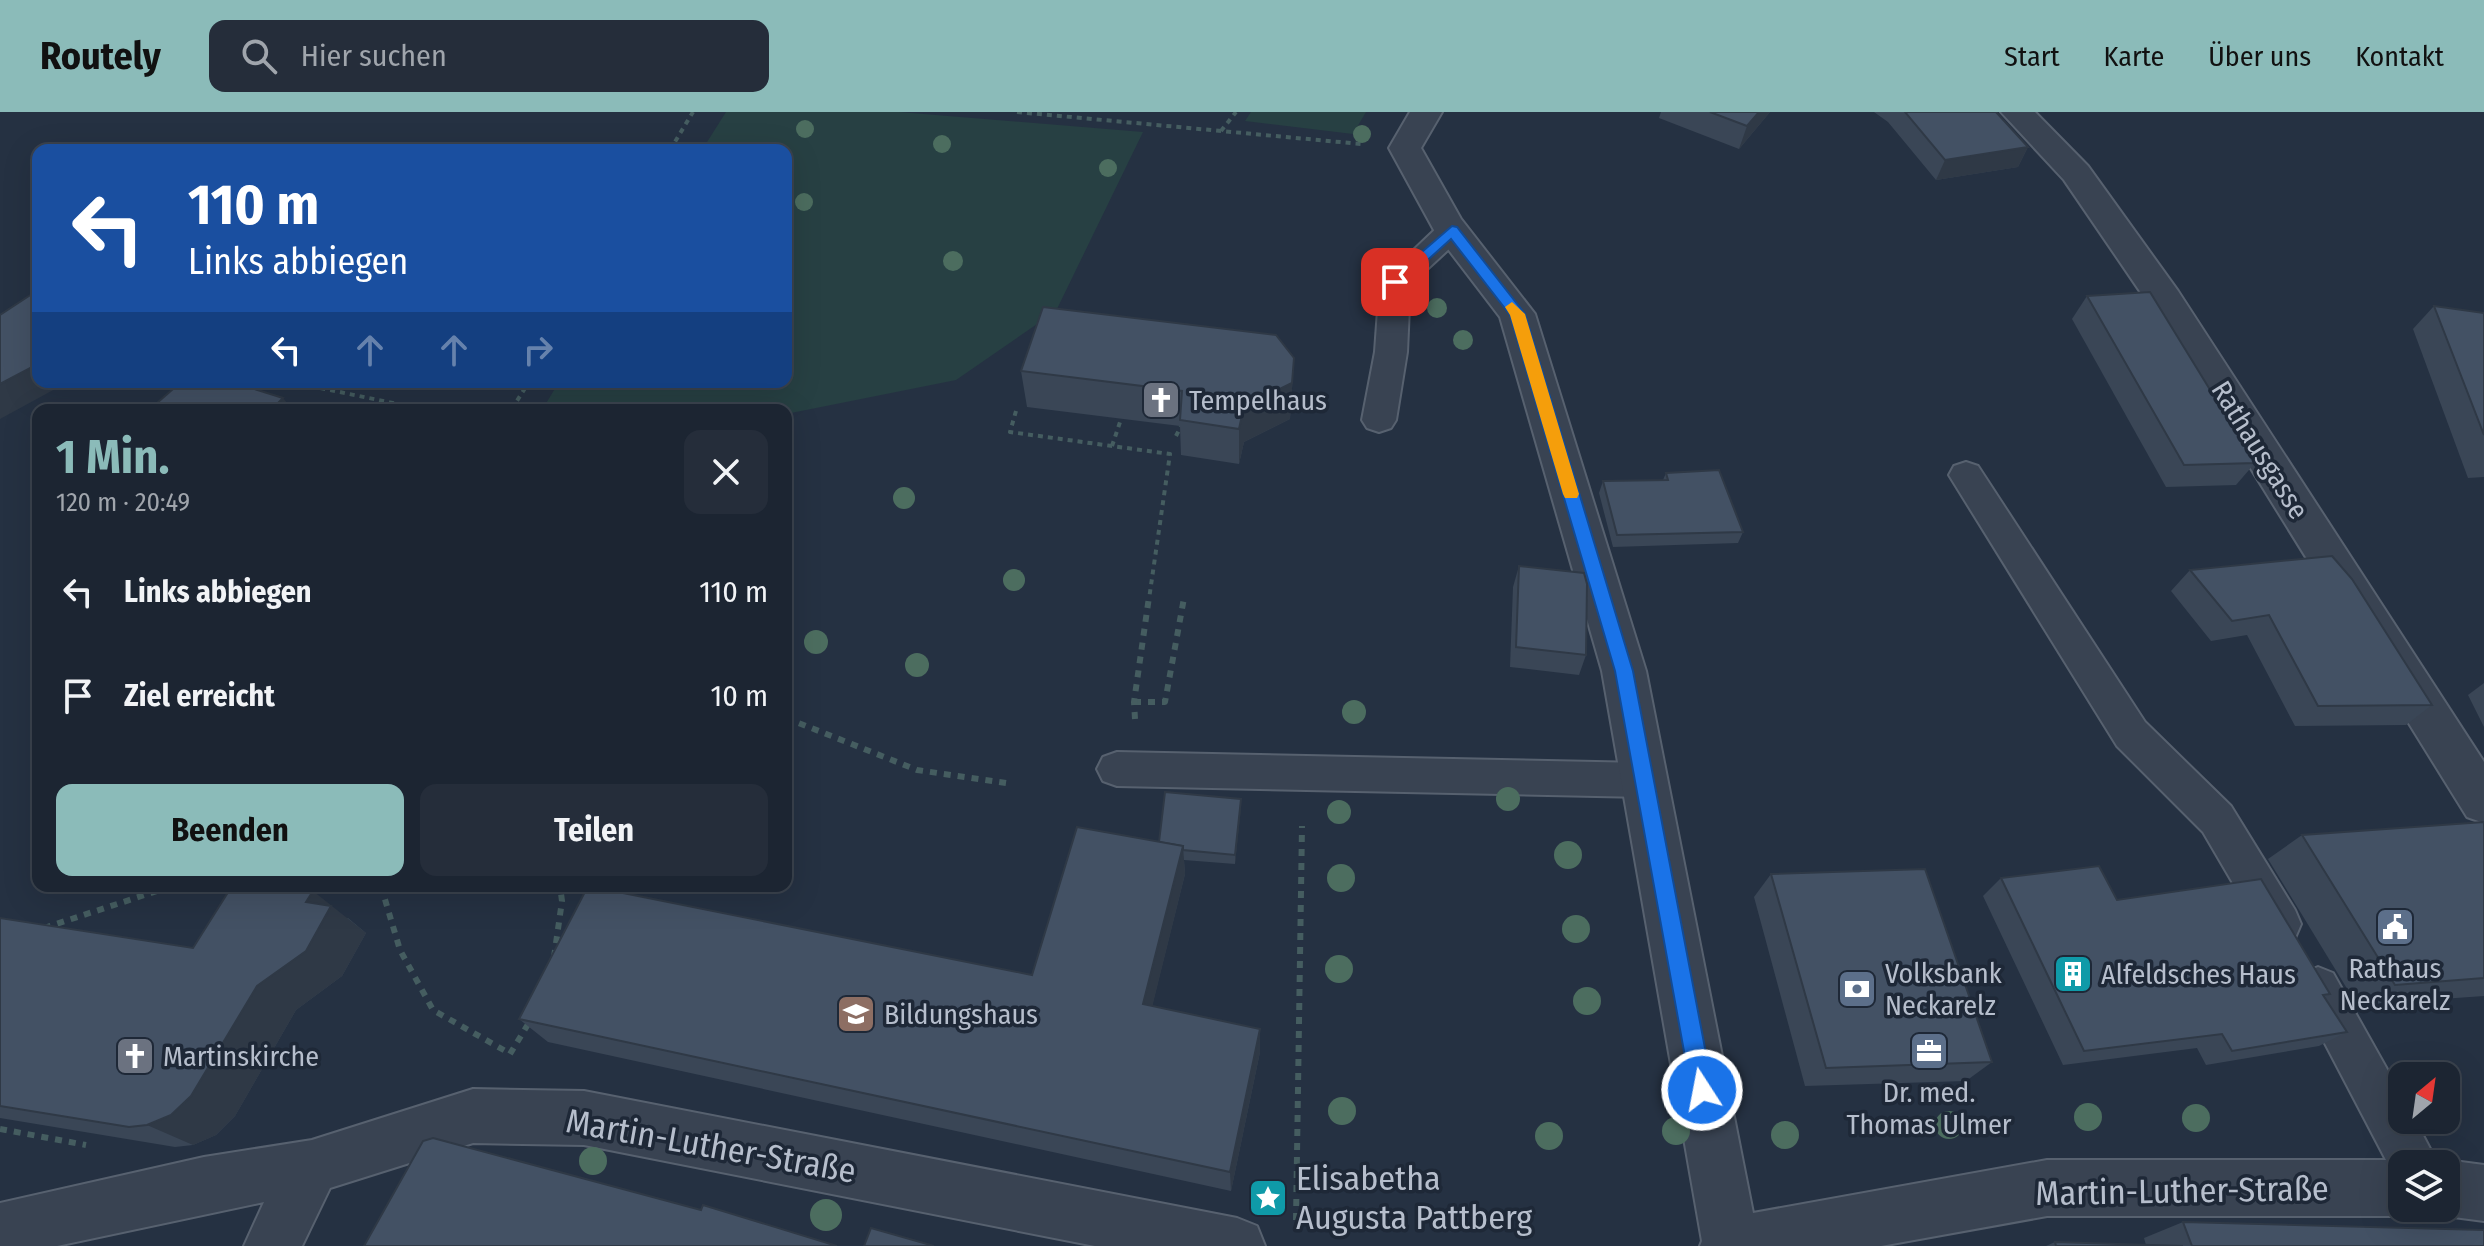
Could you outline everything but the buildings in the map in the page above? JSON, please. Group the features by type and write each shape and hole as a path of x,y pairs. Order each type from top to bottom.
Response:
{"street":[{"name":"Rathausgasse","path":"2017,112 2076,173 2165,300 2484,802"},
{"path":"1416,130 1452,230 1517,314 1624,671 1730,1246"},
{"name":"Martin-Luther-Straße","path":"0,1231 204,1185 312,1167 473,1116 584,1118 1237,1246"},
{"path":"272,1246 312,1167"},
{"name":"Martin-Luther-Straße","path":"1730,1246 2047,1188 2388,1188"},
{"path":"2460,1190 2484,1193"}],"lane":[{"path":"1379,420 1391,352 1395,282 1452,230"},
{"path":"1966,475 2131,734 2217,819 2340,1025 2407,1150"},
{"path":"1117,769 1644,780"}],"path":[{"path":"674,144 693,112"},
{"path":"1017,112 1221,131 1416,130"},
{"path":"1221,131 1236,112"},
{"path":"320,388 398,404"},
{"path":"1016,411 1010,432 1170,454 1134,702 1165,702 1184,598"},
{"path":"1112,446 1121,419"},
{"path":"1176,436 1181,426"},
{"path":"792,720 917,770 1006,783"},
{"path":"1296,1232 1303,773"},
{"path":"42,928 153,892"},
{"path":"383,892 400,950 433,1010 510,1054"},
{"path":"553,960 561,892"},
{"path":"473,1116 533,1015"}],"green space":[{"path":"726,112 899,112 1143,132 1056,311 956,380 792,413 792,404 546,404 555,388 792,388 792,144 706,144"},
{"path":"1251,112 1366,112 1353,134 1245,121"}],"slow traffic":[{"path":"1512,307 1517,314 1571,494"}],"place":[{"name":"Tempelhaus","path":"1161,400"},
{"name":"Rathaus Neckarelz","path":"2395,927"},
{"name":"Alfeldsches Haus","path":"2073,974"},
{"name":"Volksbank Neckarelz","path":"1857,989"},
{"name":"Bildungshaus","path":"856,1014"},
{"name":"Dr. med. Thomas Ulmer","path":"1929,1051"},
{"name":"Martinskirche","path":"135,1056"},
{"name":"Elisabetha Augusta Pattberg","path":"1268,1198"}],"route":[{"path":"1395,282 1452,230 1517,314 1624,671 1702,1090"}]}
